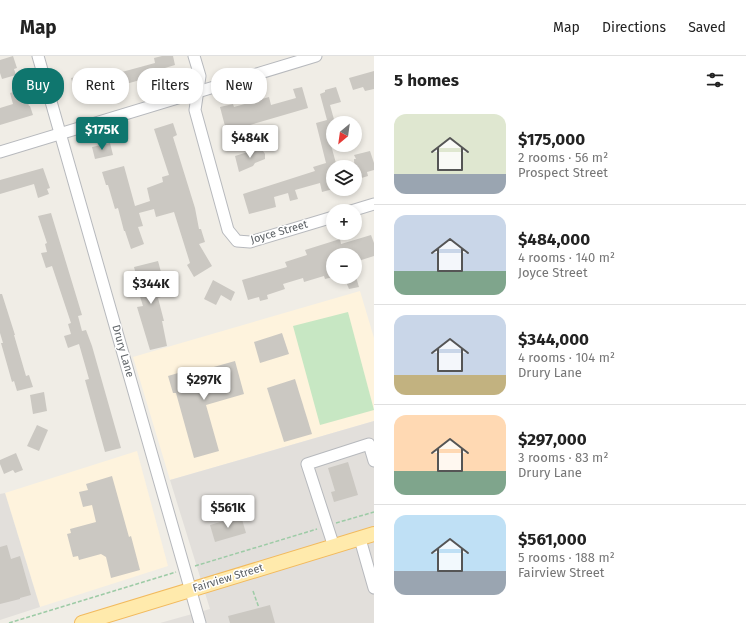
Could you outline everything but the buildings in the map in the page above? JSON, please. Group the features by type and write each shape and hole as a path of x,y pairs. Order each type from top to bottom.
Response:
{"main road":[{"name":"Fairview Street","path":"82,623 374,534"}],"street":[{"name":"Drury Lane","path":"38,56 200,623"},
{"name":"Joyce Street","path":"194,56 198,68"},
{"path":"203,90 316,56"},
{"path":"0,152 158,104"},
{"name":"Joyce Street","path":"196,104 195,110 228,230 237,241 250,242 326,219"},
{"path":"362,208 374,204"},
{"path":"334,546 306,464 369,444 374,461"},
{"path":"360,538 374,588"}],"path":[{"path":"9,623 374,512"},
{"path":"253,591 259,608"}],"shaded area":[{"path":"360,291 374,338 374,421 170,480 133,357"},
{"path":"374,421 374,623 160,623 210,609 170,480"},
{"path":"137,451 168,566 40,607 5,493"},
{"path":"5,493 40,607 0,620 0,494"}],"green space":[{"path":"348,312 374,410 320,425 293,326"}]}
